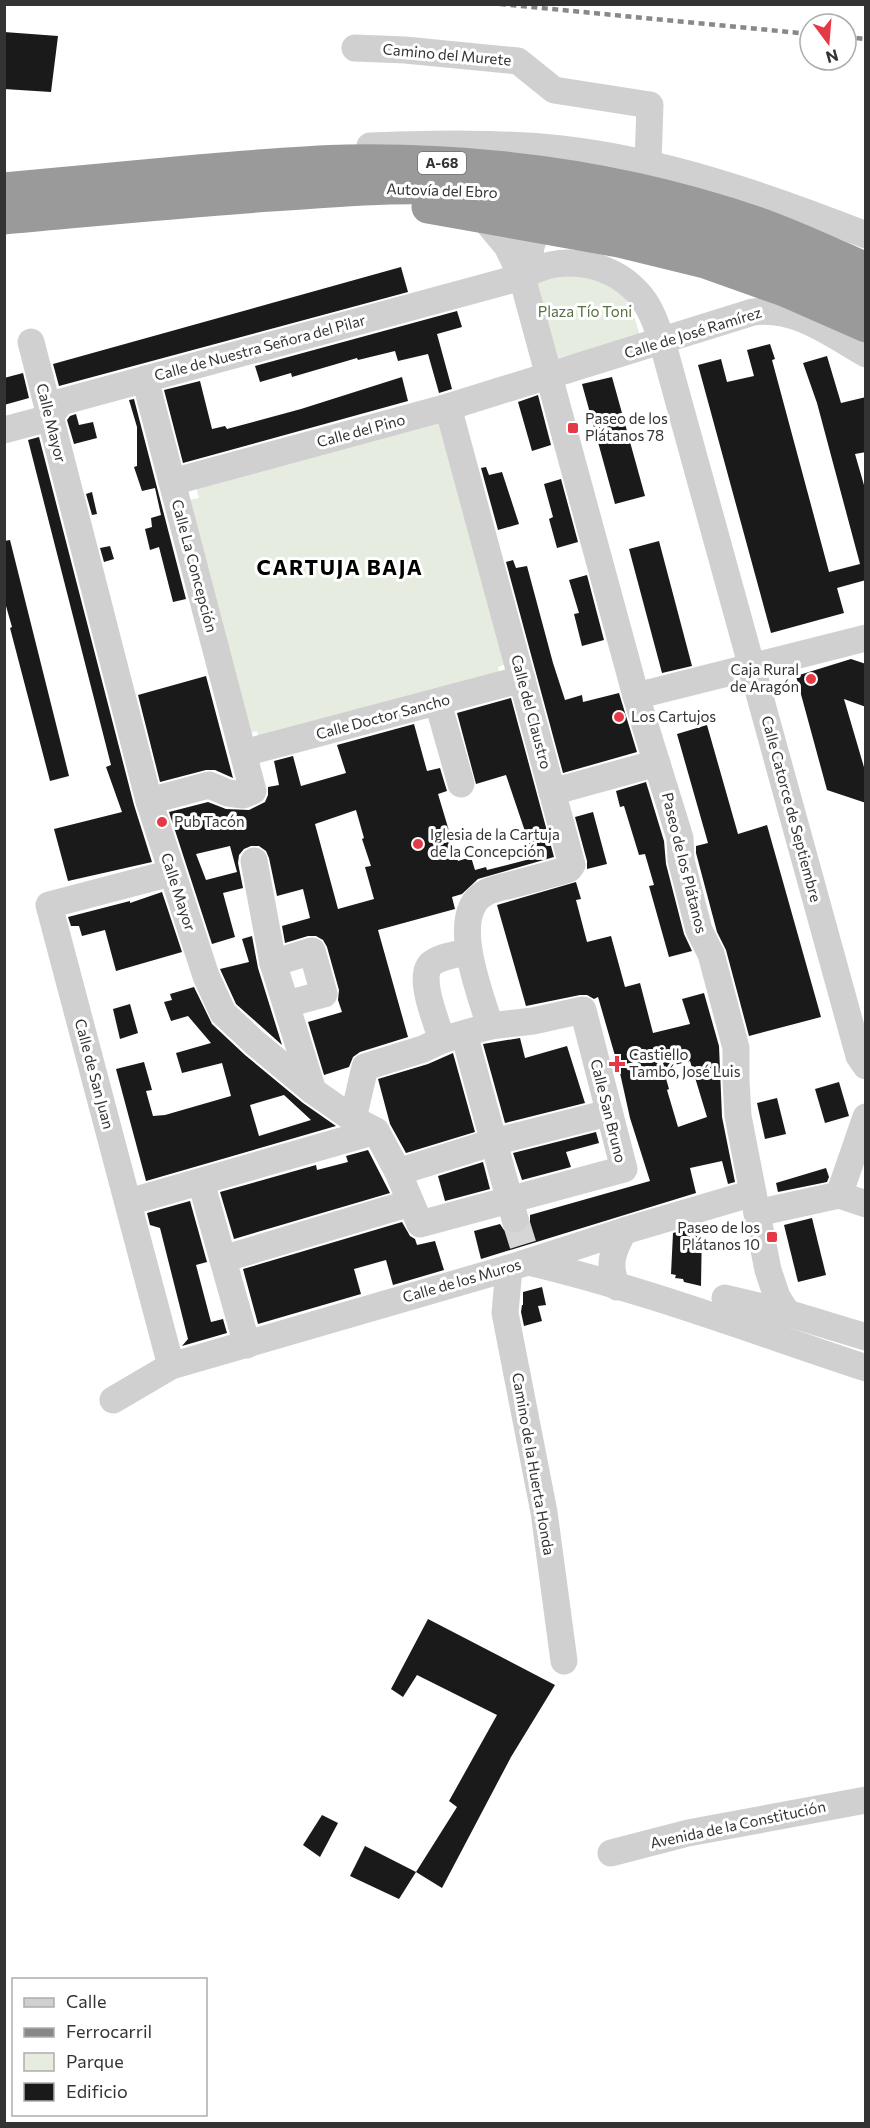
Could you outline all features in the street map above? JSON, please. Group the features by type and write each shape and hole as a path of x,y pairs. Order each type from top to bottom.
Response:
{"highway":[{"name":"Autovía del Ebro","path":"4,189 249,167 346,161 426,162 504,167 570,177 695,205 757,223 866,269"},
{"name":"Autovía del Ebro","path":"4,218 347,190 422,188 499,192 622,212 726,239 795,264 866,295"},
{"path":"196,201 401,205 439,208 619,241 705,262 784,290 866,326"}],"street":[{"name":"Camino del Murete","path":"355,48 405,50 518,61 554,90 650,105 648,163"},
{"path":"4,184 162,161 291,149 434,144 560,148 648,163 742,190 866,235"},
{"name":"Paseo de los Plátanos","path":"482,216 528,274 549,376 636,696 680,838 681,860 699,930 710,951 734,1036 738,1116 768,1270 777,1297 787,1313"},
{"path":"537,227 530,250 528,274 560,264 575,263 591,266 617,276 637,291 644,301 662,341"},
{"name":"Calle de Nuestra Señora del Pilar","path":"4,430 49,418 61,402 528,274"},
{"name":"Calle de José Ramírez","path":"549,376 718,322 766,310 804,320 866,354"},
{"name":"Calle Catorce de Septiembre","path":"662,341 859,1056 866,1066"},
{"name":"Calle Mayor","path":"31,342 149,801 206,976 223,1013 255,1043 313,1091 365,1125 398,1172 415,1213"},
{"name":"Calle del Pino","path":"172,482 448,407 549,376"},
{"name":"Calle La Concepción","path":"145,379 253,791 243,795 228,793 209,785 149,801"},
{"name":"Calle del Claustro","path":"448,407 572,865 568,869 488,891 476,899 468,921 469,951"},
{"path":"636,696 866,638"},
{"name":"Calle Doctor Sancho","path":"244,753 522,679"},
{"path":"438,703 461,784"},
{"path":"552,792 657,763"},
{"path":"254,861 273,963 313,1091"},
{"name":"Calle de San Juan","path":"171,873 49,905 171,1366"},
{"path":"273,963 312,951 324,994 287,1004"},
{"path":"129,1202 201,1182 365,1125 365,1067 453,1037 490,1026 469,951 435,961 426,971 426,984 453,1037 494,1142 512,1210"},
{"name":"Calle San Bruno","path":"223,1259 415,1213 512,1210 624,1170 583,1010 533,1021 490,1026"},
{"path":"398,1172 494,1142 609,1113"},
{"path":"866,1117 839,1195 866,1204"},
{"path":"201,1182 247,1345"},
{"name":"Calle de los Muros","path":"113,1400 171,1366 247,1345 520,1259 624,1231 755,1203 839,1195"},
{"path":"617,1287 612,1276 612,1254 624,1231"},
{"path":"520,1259 700,1313 866,1368"},
{"name":"Camino de la Huerta Honda","path":"520,1259 505,1313 544,1512 564,1661"},
{"path":"700,1313 725,1298 752,1287 768,1270"},
{"path":"725,1298 866,1336"},
{"name":"Avenida de la Constitución","path":"611,1853 688,1833 866,1800"}],"green space":[{"name":"Plaza Tío Toni","path":"565,273 597,279 614,286 625,298 640,337 558,358 536,285 540,281"},
{"path":"441,414 509,663 498,667 501,679 260,742 257,731 245,735 184,501 199,498 195,483"}],"building":[{"path":"4,32 58,36 51,92 4,89"},
{"path":"401,267 408,292 59,386 53,364"},
{"path":"457,311 462,327 437,334 452,389 439,393 428,354 398,361 395,351 358,360 357,358 292,377 291,373 260,382 255,366"},
{"path":"770,344 775,359 772,360 829,572 860,564 817,403 803,363 827,356 841,403 866,397 866,452 855,454 866,492 866,580 837,588 844,613 771,633 698,365 721,359 727,382 754,376 747,350"},
{"path":"23,373 29,398 4,405 4,378"},
{"path":"402,377 408,401 183,463 164,390 200,381 212,429 225,426 227,429 301,409"},
{"path":"612,377 645,496 615,504 582,384"},
{"path":"538,395 551,445 532,451 518,402"},
{"path":"134,399 186,599 173,602 159,547 150,550 145,529 152,527 151,518 161,515 155,488 142,491 134,467 137,466 137,427 129,400"},
{"path":"76,414 79,425 93,422 97,438 74,444 67,420"},
{"path":"39,437 134,805 152,862 68,881 54,829 122,812 106,767 111,765 28,440"},
{"path":"486,467 489,475 502,472 519,524 498,530 481,468"},
{"path":"561,479 578,542 557,548 549,519 553,517 544,484"},
{"path":"92,492 97,514 92,515 86,494"},
{"path":"10,540 69,776 50,781 4,599 4,541"},
{"path":"659,541 692,666 662,673 629,549"},
{"path":"110,546 114,559 104,562 100,548"},
{"path":"513,560 516,568 527,566 565,700 582,695 583,702 619,693 637,752 563,773 506,562"},
{"path":"587,575 604,640 582,646 574,614 579,613 569,580"},
{"path":"851,659 866,664 866,707 844,699 866,774 866,803 827,790 796,676"},
{"path":"206,676 233,778 215,770 206,770 160,782 138,695"},
{"path":"511,698 554,857 478,879 462,894 452,897 455,909 378,930 408,1037 360,1052 353,1057 349,1067 324,1075 308,1022 342,1012 338,1000 339,990 327,947 323,940 316,936 285,943 282,926 310,918 303,889 277,896 266,851 259,846 244,849 239,855 238,863 243,888 223,893 235,937 212,944 169,812 208,802 226,809 249,810 265,802 268,787 279,785 274,761 293,756 301,786 346,773 337,745 414,724 427,771 440,768 447,791 438,794 458,861 471,857 475,870 486,867 487,870 534,858 506,775 476,784 457,713","holes":["356,810 371,866 365,867 374,899 338,909 315,824","230,846 237,872 206,880 196,854"]},
{"path":"707,725 738,834 767,825 821,1017 749,1036 726,950 717,932 696,853 696,846 708,843 677,734"},
{"path":"646,782 664,841 666,864 684,934 692,951 669,957 649,886 654,885 645,854 639,855 624,806 620,807 616,791"},
{"path":"593,812 607,864 587,869 575,817"},
{"path":"576,882 581,899 576,900 587,942 611,936 625,987 640,983 653,1033 690,1024 682,999 704,993 719,1046 722,1117 735,1182 728,1184 722,1161 690,1168 696,1193 481,1259 474,1231 500,1224 510,1234 520,1234 527,1230 530,1215 650,1181 630,1118 620,1073 598,997 594,999 587,995 580,995 526,1006 497,905","holes":["690,1061 707,1117 678,1127 663,1068"]},
{"path":"162,892 182,952 116,971 105,930 82,936 79,926 71,926 68,917 130,901 130,903"},
{"path":"252,936 258,968 282,1045 236,1004 220,969 249,962 242,939"},
{"path":"194,987 212,1024 303,1103 336,1126 146,1181 116,1069 144,1062 152,1090 146,1091 153,1116 165,1115 231,1096 222,1063 182,1073 176,1053 211,1043 188,1016 171,1021 164,1002 172,1000 170,994","holes":["284,1095 311,1120 259,1136 250,1105"]},
{"path":"130,1004 138,1033 120,1039 113,1009"},
{"path":"520,1038 525,1058 567,1046 585,1103 505,1123 483,1044"},
{"path":"453,1053 475,1132 406,1153 390,1124 378,1079 428,1064"},
{"path":"839,1082 849,1116 825,1123 815,1089"},
{"path":"777,1098 786,1134 765,1139 757,1103"},
{"path":"596,1132 599,1143 566,1152 571,1167 522,1180 513,1153"},
{"path":"368,1150 390,1193 234,1239 220,1192 316,1165 317,1170 348,1162 346,1156"},
{"path":"483,1162 490,1189 445,1201 438,1176"},
{"path":"826,1168 829,1177 827,1182 778,1192 776,1183"},
{"path":"190,1201 207,1262 196,1265 211,1322 223,1319 227,1333 182,1346 188,1339 160,1228 150,1225 147,1213"},
{"path":"812,1218 826,1275 798,1282 784,1225"},
{"path":"402,1222 417,1245 435,1241 444,1270 393,1285 386,1260 354,1269 361,1294 258,1324 243,1269"},
{"path":"702,1224 701,1286 684,1282 683,1279 675,1278 676,1275 671,1274 673,1233"},
{"path":"542,1287 546,1305 538,1306 542,1321 524,1326 521,1312 523,1292"},
{"path":"428,1619 555,1685 511,1757 442,1888 416,1872 457,1807 449,1801 497,1715 417,1675 403,1697 391,1689"},
{"path":"322,1815 338,1823 320,1857 303,1845"},
{"path":"365,1846 416,1872 399,1899 350,1876"}],"tunnel":[{"path":"515,1219 524,1248"}],"railway":[{"path":"500,4 798,33"},
{"path":"858,38 866,39"}],"place":[{"name":"Paseo de los Plátanos 78","path":"573,428"},
{"name":"Caja Rural de Aragón","path":"811,679"},
{"name":"Los Cartujos","path":"619,717"},
{"name":"Pub Tacón","path":"162,822"},
{"name":"Iglesia de la Cartuja de la Concepción","path":"418,844"},
{"name":"Castiello Tambó, José Luis","path":"617,1064"},
{"name":"Paseo de los Plátanos 10","path":"772,1237"}],"district":[{"name":"CARTUJA BAJA","path":"340,568"}]}
